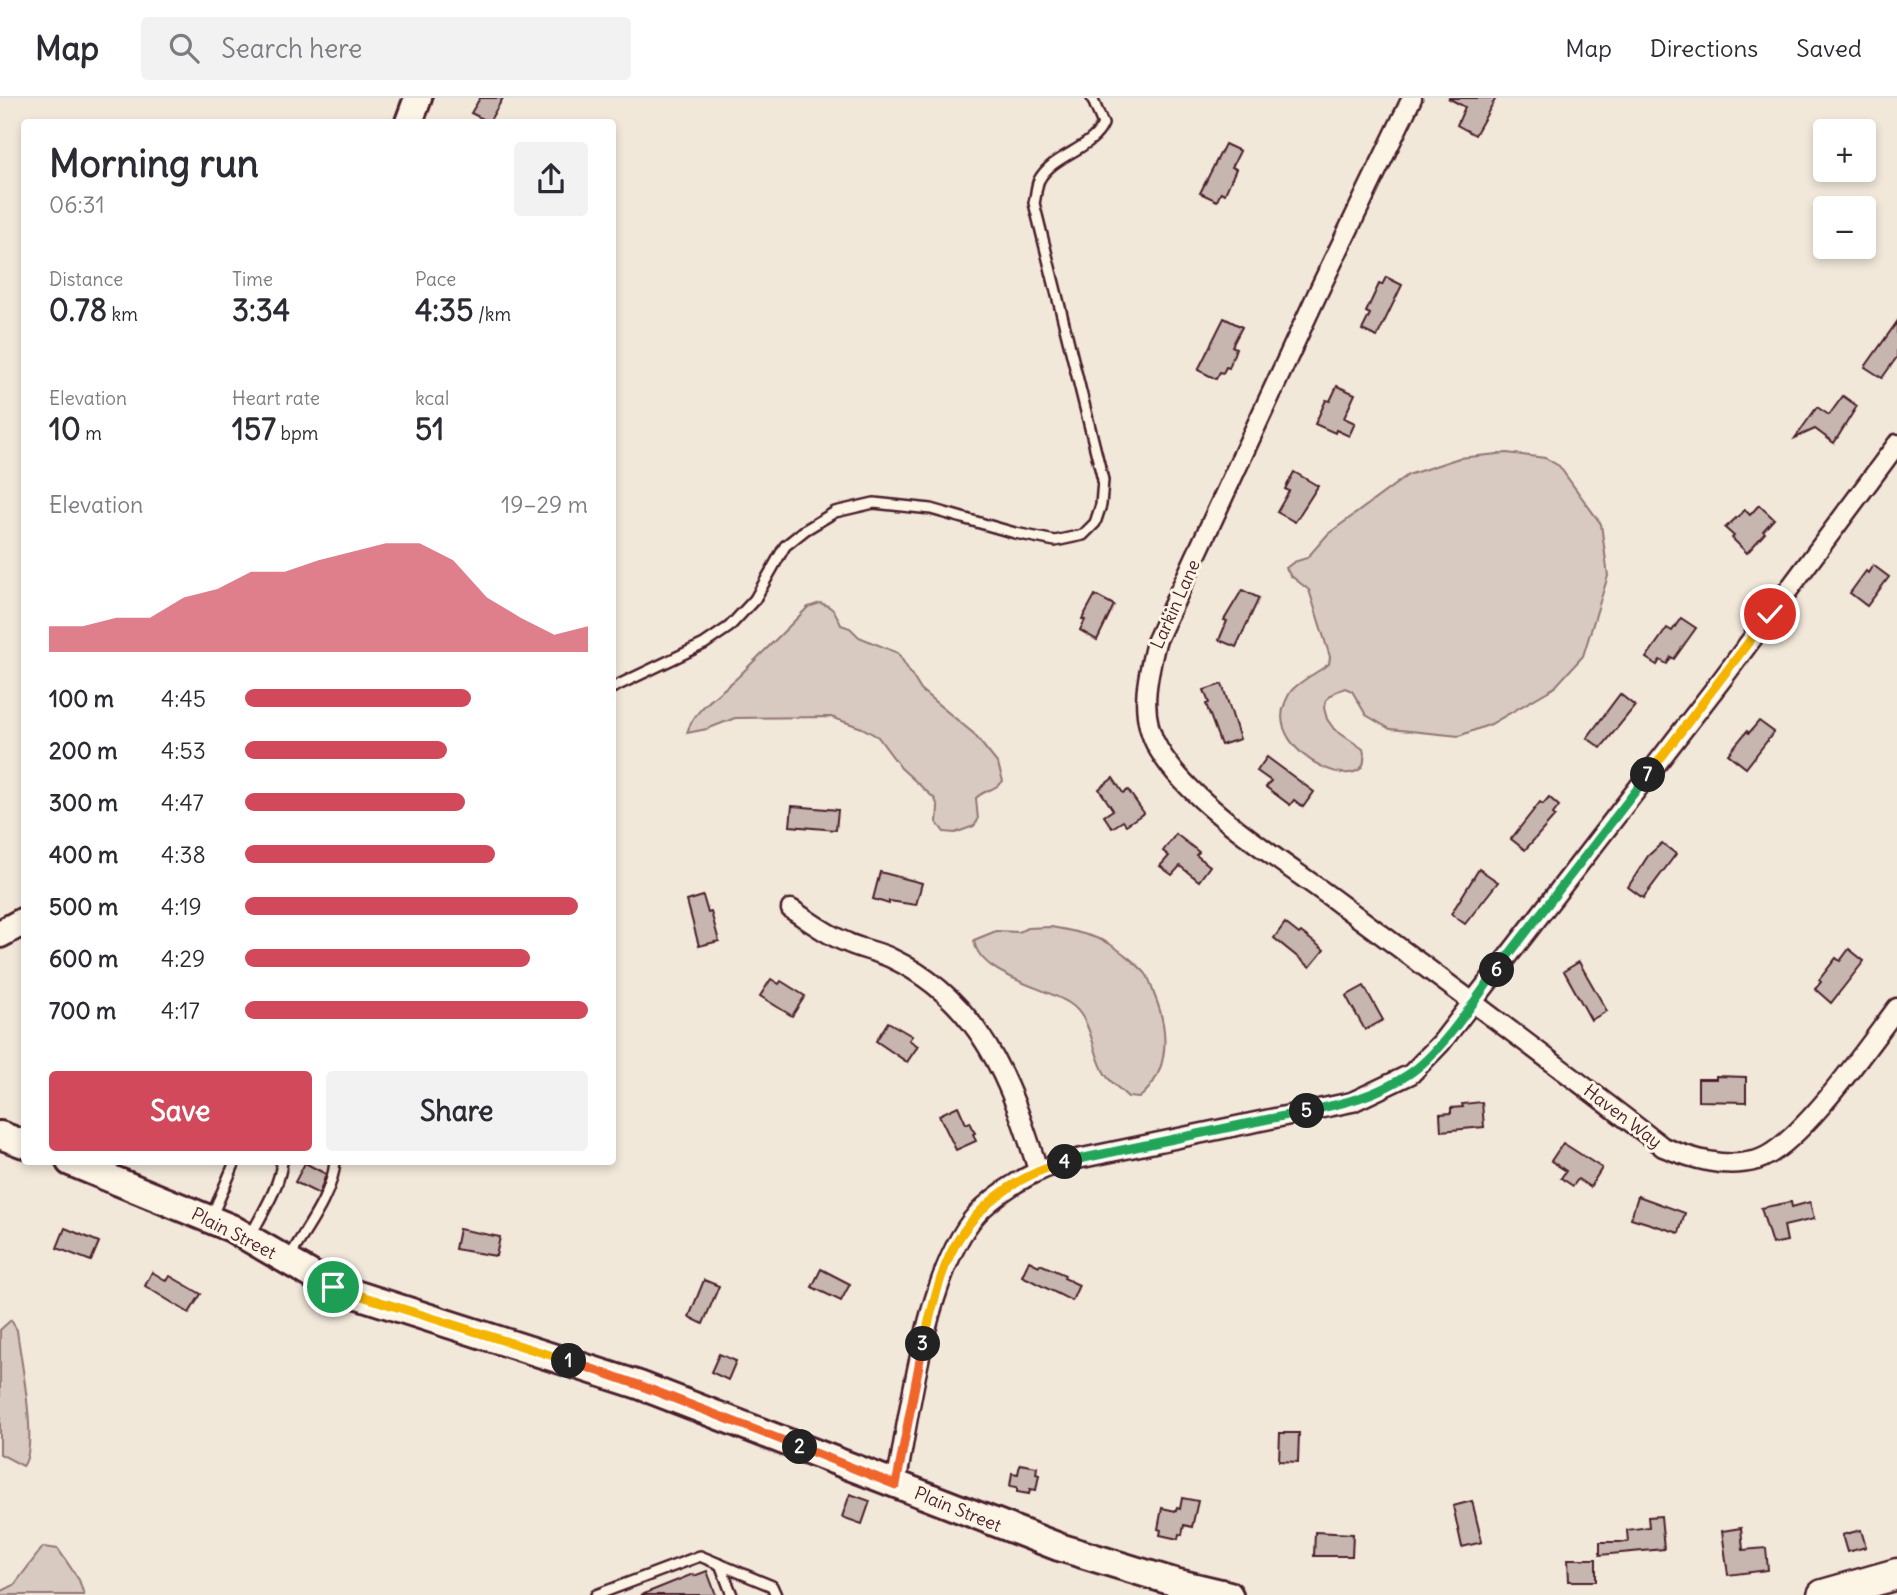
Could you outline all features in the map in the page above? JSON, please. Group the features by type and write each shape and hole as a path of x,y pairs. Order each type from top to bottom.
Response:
{"main road":[{"path":"1823,1595 1897,1574"}],"street":[{"path":"410,119 418,98"},
{"name":"Larkin Lane","path":"1412,98 1321,286 1156,642 1145,695 1148,724 1158,748 1176,774 1224,818 1473,1002"},
{"path":"896,1485 921,1353 940,1282 950,1254 983,1207 1038,1170 1104,1152 1352,1102 1411,1074 1441,1043 1723,678 1897,444"},
{"path":"791,909 844,942 890,957 928,979 967,1014 990,1048 1019,1109 1038,1170"},
{"path":"0,934 21,923"},
{"name":"Haven Way","path":"1473,1002 1663,1147 1692,1159 1721,1164 1758,1160 1785,1144 1820,1107 1897,1008"},
{"path":"0,1135 21,1143"},
{"name":"Plain Street","path":"77,1165 211,1219 333,1287 639,1385 1059,1547 1174,1582 1229,1595"}],"lane":[{"path":"616,686 704,644 729,627 755,599 785,546 804,530 835,512 874,503 931,509 1015,533 1055,541 1083,535 1094,523 1101,505 1102,480 1034,203 1039,181 1060,157 1083,145 1100,129 1102,124 1092,98"},
{"path":"211,1219 234,1165"},
{"path":"249,1238 273,1192 282,1165"},
{"path":"287,1261 319,1207 330,1183 334,1165"},
{"path":"596,1595 700,1556 772,1586 776,1595"},
{"path":"720,1564 732,1595"}],"shaded area":[{"path":"1507,453 1545,458 1559,466 1601,524 1608,576 1583,656 1555,687 1491,724 1459,736 1390,729 1366,715 1352,691 1345,688 1335,692 1326,700 1324,708 1327,719 1334,729 1363,749 1363,765 1354,772 1339,772 1321,766 1304,755 1290,740 1283,722 1285,703 1290,692 1329,664 1330,657 1309,590 1290,575 1286,568 1307,558 1328,534 1408,475 1459,458"},
{"path":"820,603 836,614 841,625 850,628 859,637 898,653 921,690 973,733 998,764 1003,781 976,798 978,820 974,826 955,833 944,832 937,823 938,807 935,799 901,768 878,737 831,717 735,718 707,729 687,733 695,716 708,702 738,677 808,607"},
{"path":"1051,927 1108,943 1134,962 1149,978 1162,1021 1164,1049 1157,1076 1139,1098 1128,1097 1105,1074 1087,1026 1077,1009 999,971 978,952 974,940 996,931 1019,932 1027,928"},
{"path":"11,1320 17,1330 29,1422 27,1456 23,1466 0,1454 0,1330"},
{"path":"43,1547 58,1549 79,1580 84,1595 0,1595 0,1592 14,1585"}],"building":[{"path":"480,98 503,98 491,119 483,119 471,113"},
{"path":"1448,98 1496,98 1475,135 1457,125 1465,107"},
{"path":"1225,144 1240,151 1232,167 1236,169 1225,194 1221,192 1217,201 1200,193"},
{"path":"1386,277 1402,285 1377,337 1362,330 1370,314 1366,312 1379,284 1382,285"},
{"path":"1224,318 1242,327 1232,346 1236,348 1229,368 1226,367 1223,373 1220,372 1216,379 1198,370"},
{"path":"1897,322 1897,357 1882,378 1865,367"},
{"path":"1337,386 1355,394 1344,418 1355,423 1349,436 1315,424 1326,400 1330,401"},
{"path":"1843,396 1857,406 1834,443 1815,429 1795,438 1817,407 1829,415"},
{"path":"1294,472 1318,486 1295,522 1277,512 1289,491 1285,489"},
{"path":"1759,505 1774,519 1747,553 1725,528 1745,510 1750,515"},
{"path":"1873,565 1889,577 1867,606 1850,593"},
{"path":"1242,590 1259,598 1236,647 1219,640 1227,621 1224,620"},
{"path":"1095,595 1114,605 1097,640 1080,630 1085,620 1082,619"},
{"path":"1681,618 1696,628 1674,659 1671,657 1667,664 1660,660 1657,665 1646,658 1667,628 1672,631"},
{"path":"1222,684 1240,739 1221,745 1206,704 1209,703 1204,690"},
{"path":"1620,694 1635,706 1601,748 1587,738"},
{"path":"1759,721 1774,732 1746,768 1728,754"},
{"path":"1267,757 1314,792 1303,807 1294,800 1290,805 1266,787 1271,781 1257,771"},
{"path":"1113,778 1123,793 1128,790 1144,813 1126,825 1123,821 1112,828 1104,816 1113,810 1099,789"},
{"path":"1549,797 1559,806 1553,814 1555,816 1525,850 1511,839 1540,802 1543,804"},
{"path":"792,806 838,810 836,830 790,826"},
{"path":"1176,834 1199,852 1196,855 1210,866 1199,881 1180,866 1172,875 1160,866 1169,856 1163,851"},
{"path":"1662,843 1676,854 1643,898 1628,887 1648,856"},
{"path":"1479,869 1498,882 1465,924 1451,914"},
{"path":"880,872 922,883 916,905 889,901 889,904 873,899"},
{"path":"703,896 708,913 711,912 719,941 699,946 687,901"},
{"path":"1285,923 1324,950 1310,967 1274,938"},
{"path":"1849,949 1864,961 1831,1003 1815,989 1836,958 1840,961"},
{"path":"1579,962 1607,1011 1591,1020 1564,971"},
{"path":"771,979 779,984 781,981 805,996 792,1016 760,996"},
{"path":"1364,986 1383,1020 1365,1030 1346,996"},
{"path":"888,1022 912,1036 909,1040 918,1046 907,1062 876,1041"},
{"path":"1716,1076 1746,1077 1746,1102 1698,1101 1698,1079 1716,1079"},
{"path":"1482,1102 1484,1127 1441,1131 1440,1114 1451,1113 1451,1108 1463,1107 1462,1104"},
{"path":"958,1106 966,1124 970,1122 976,1141 956,1150 939,1115"},
{"path":"1563,1143 1602,1168 1590,1187 1578,1179 1573,1186 1561,1178 1566,1171 1551,1161"},
{"path":"304,1165 326,1174 319,1194 295,1182"},
{"path":"1638,1196 1685,1213 1679,1233 1631,1218"},
{"path":"1791,1202 1792,1207 1810,1202 1814,1219 1784,1226 1787,1241 1772,1244 1761,1208"},
{"path":"65,1228 99,1242 91,1261 57,1248"},
{"path":"459,1229 500,1237 496,1256 455,1249"},
{"path":"1029,1261 1065,1275 1064,1278 1079,1285 1072,1301 1022,1276"},
{"path":"821,1269 850,1284 841,1301 812,1287"},
{"path":"152,1272 167,1281 170,1276 201,1294 189,1313 145,1286"},
{"path":"704,1280 719,1286 703,1324 689,1317"},
{"path":"719,1354 736,1361 728,1380 711,1372"},
{"path":"1280,1433 1299,1433 1298,1462 1279,1461"},
{"path":"1020,1464 1037,1467 1036,1474 1039,1475 1036,1490 1030,1489 1029,1494 1017,1492 1017,1487 1010,1486 1012,1473 1018,1474"},
{"path":"850,1494 870,1501 862,1524 842,1517"},
{"path":"1182,1498 1198,1501 1192,1527 1184,1525 1182,1535 1179,1534 1178,1539 1160,1535 1161,1530 1158,1529 1162,1508 1176,1511 1177,1508 1180,1509"},
{"path":"1472,1501 1482,1542 1462,1547 1453,1506"},
{"path":"1661,1516 1664,1549 1600,1555 1600,1542 1628,1542 1627,1530 1649,1527 1648,1517"},
{"path":"1741,1528 1743,1550 1766,1548 1768,1570 1728,1575 1722,1531"},
{"path":"1861,1530 1866,1547 1847,1552 1842,1535"},
{"path":"1315,1532 1353,1534 1352,1556 1314,1556"},
{"path":"1568,1559 1596,1559 1596,1581 1569,1581"},
{"path":"707,1571 716,1595 641,1595 693,1574 694,1576"}],"route":[{"path":"333,1287 639,1385 896,1485 921,1353 940,1282 950,1254 983,1207 1038,1170 1063,1162 1352,1102 1411,1074 1441,1043 1770,614"}]}
